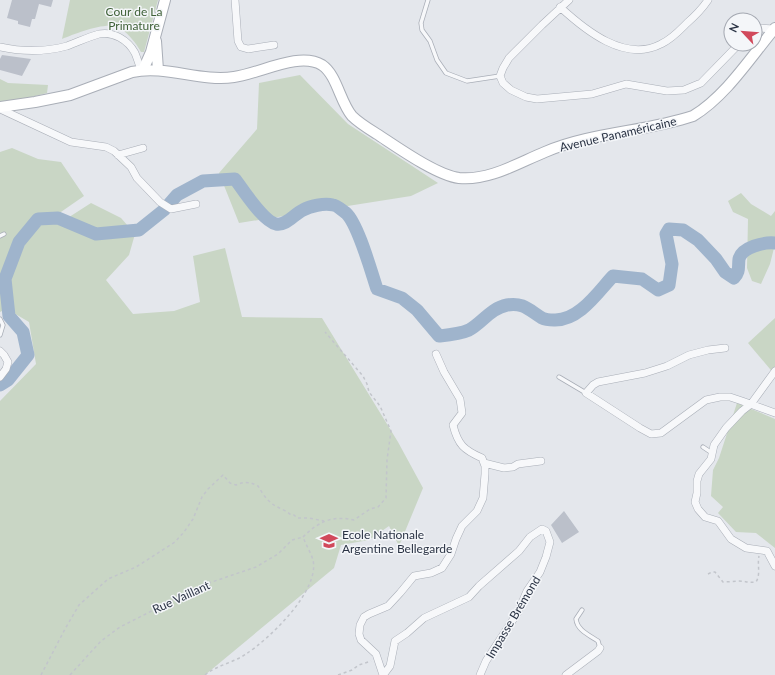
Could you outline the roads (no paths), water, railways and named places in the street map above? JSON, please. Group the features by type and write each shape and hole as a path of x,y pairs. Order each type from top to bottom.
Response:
{"main road":[{"path":"142,70 151,52 165,0"},
{"name":"Avenue Panaméricaine","path":"0,108 70,95 132,72 142,70 158,70 205,78 228,78 246,75 298,61 313,62 328,70 347,108 352,116 358,121 403,151 433,168 454,177 467,178 502,171 543,153 571,143 693,116 706,108 717,98 775,29"},
{"path":"155,37 158,70"}],"street":[{"path":"235,0 238,41 242,47 248,50 274,45"},
{"path":"569,0 561,6 510,58 503,68 500,76 503,83 511,90 526,97 537,99 592,94 626,84 659,90 684,90 701,83 731,52"},
{"path":"561,6 601,39 625,49 644,49 660,45 675,35 708,0"},
{"path":"763,28 775,29"},
{"path":"0,47 22,52 40,50 67,46 101,34 115,34 125,41 134,52 142,70"},
{"path":"0,108 70,142 97,147 106,147 114,151 131,167 137,178 160,202 171,209 196,204"},
{"path":"118,155 143,148"},
{"path":"725,348 708,350 689,355 667,366 645,373 598,382 586,393 651,434 661,433 706,400 720,397 730,397 775,412"},
{"path":"0,351 8,362 6,370 0,377"},
{"path":"384,674 376,654 361,640 359,634 360,625 364,617 388,606 414,576 432,573 442,568 451,554 462,526 477,511 483,498 485,466 482,458 468,452 459,443 455,434 453,425 462,413 460,399 444,372 436,354"},
{"path":"775,372 750,404 726,428 714,445 711,459 699,474 695,502 698,510 705,517 718,521 731,539 746,548 767,551 775,566"},
{"path":"484,463 504,468 541,460"},
{"name":"Impasse Brémond","path":"384,674 390,666 395,641 424,618 468,597 520,551 530,537 542,529 546,530 550,542 540,572 527,591 518,612 486,661 480,675"},
{"path":"566,675 600,648"}],"lane":[{"path":"428,0 421,23 422,30 430,41 437,60 446,73 467,81 500,76"},
{"path":"0,236 4,234"},
{"path":"0,319 3,325 0,334"},
{"path":"560,377 586,393"},
{"path":"704,447 712,453"},
{"path":"582,610 576,619 576,624 585,633 598,641 600,648"}],"waterway":[{"path":"0,385 8,380 28,355 23,332 9,316 5,279 19,242 38,219 58,218 96,234 139,230 164,210 177,195 203,181 235,179 259,211 271,222 276,224 284,223 300,212 313,206 329,204 339,208 346,213 355,227 364,248 377,289 402,298 417,310 439,336 469,330 496,309 513,304 526,307 545,319 554,320 572,316 580,311 613,276 642,279 658,290 669,285 672,264 666,234 669,229 683,230 698,240 716,259 725,272 734,278 738,271 739,259 744,251 760,244 775,243"}],"place":[{"name":"Ecole Nationale Argentine Bellegarde","path":"329,541"}],"park label":[{"name":"Cour de La Primature","path":"134,18"}]}
